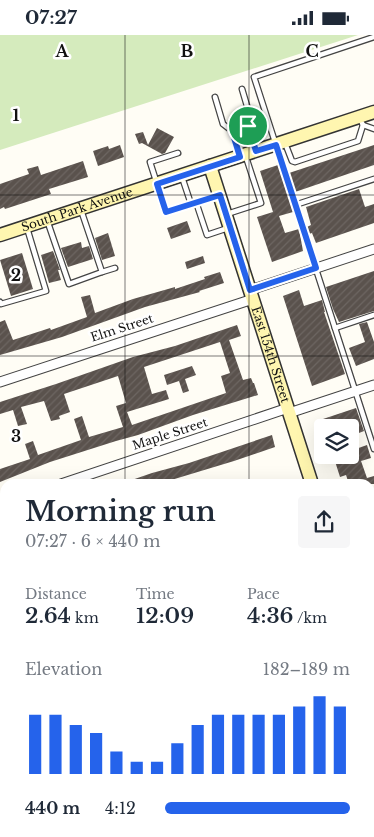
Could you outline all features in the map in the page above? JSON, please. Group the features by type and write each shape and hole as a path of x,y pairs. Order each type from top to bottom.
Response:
{"street":[{"name":"South Park Avenue","path":"0,235 280,143 362,120 374,112"},
{"name":"East 154th Street","path":"210,166 310,479"},
{"name":"Elm Street","path":"0,382 251,295 316,268 374,249"},
{"name":"Maple Street","path":"77,479 374,385"}],"lane":[{"path":"374,37 254,77 280,143 295,205 374,449"},
{"path":"242,89 250,116 247,154"},
{"path":"215,97 224,124 232,131 247,154 261,203 226,214"},
{"path":"280,143 292,161 295,162 358,141 362,120"},
{"path":"362,120 374,129"},
{"path":"232,131 248,126"},
{"path":"178,153 150,162 166,212 220,195"},
{"path":"182,176 191,204"},
{"path":"295,205 374,179"},
{"path":"196,202 207,235 230,227"},
{"path":"81,209 102,273"},
{"path":"47,220 69,283 116,268"},
{"path":"0,302 1,304 46,291 26,227"},
{"path":"335,328 374,315"}],"green space":[{"path":"0,35 358,35 0,150"}],"building":[{"path":"157,128 174,137 165,153 162,154 142,143 139,144 135,134 143,132 148,145"},
{"path":"120,145 124,157 98,166 93,151 108,146 109,149"},
{"path":"374,145 374,165 295,192 289,173"},
{"path":"83,161 88,177 49,189 51,194 0,209 0,184 29,174 27,169 38,166 41,175"},
{"path":"278,165 293,212 279,216 285,233 299,229 303,251 272,262 257,217 273,212 260,171"},
{"path":"359,189 365,207 374,204 374,223 316,243 312,233 309,234 307,227 311,225 306,207"},
{"path":"187,221 191,232 171,239 167,228"},
{"path":"108,233 115,256 102,260 95,238"},
{"path":"81,242 82,248 89,246 93,259 68,267 61,248"},
{"path":"53,251 60,270 58,270 61,280 49,283 41,255"},
{"path":"22,253 33,289 11,296 0,260"},
{"path":"203,256 205,263 187,269 185,262"},
{"path":"374,271 374,311 339,322 326,287"},
{"path":"220,272 224,283 200,292 145,307 62,337 0,355 0,322 5,320 13,340 50,328 51,330 87,317 81,297 90,295 95,313 133,299 175,287 175,289"},
{"path":"299,290 304,306 322,300 324,312 345,374 312,386 283,296"},
{"path":"367,322 374,342 374,359 356,366 349,348 365,342 359,324"},
{"path":"237,325 241,336 229,340 243,380 251,378 258,395 50,462 8,479 0,479 0,469 30,459 25,444 33,441 38,455 81,440 74,419 82,416 89,437 123,427 116,406 126,403 118,376 64,394 70,412 59,416 60,419 51,421 44,401 21,407 27,424 18,426 13,410 0,414 0,402 133,357 175,346","holes":["220,342 230,373 221,376 226,393 132,425 127,412 169,399 166,390 152,394 144,367"]},
{"path":"192,366 196,375 185,379 189,391 183,393 179,381 167,385 164,375"},
{"path":"356,408 364,431 359,433 359,419 323,419"},
{"path":"272,435 275,447 234,461 175,479 135,479"},
{"path":"367,445 371,458 361,461 367,478 374,476 374,479 347,479 346,475 340,477 336,464 359,464 359,448"}],"route":[{"path":"248,126 256,151 276,145 316,268 250,290 220,195 166,212 157,184 240,157 232,131 248,126"}]}
